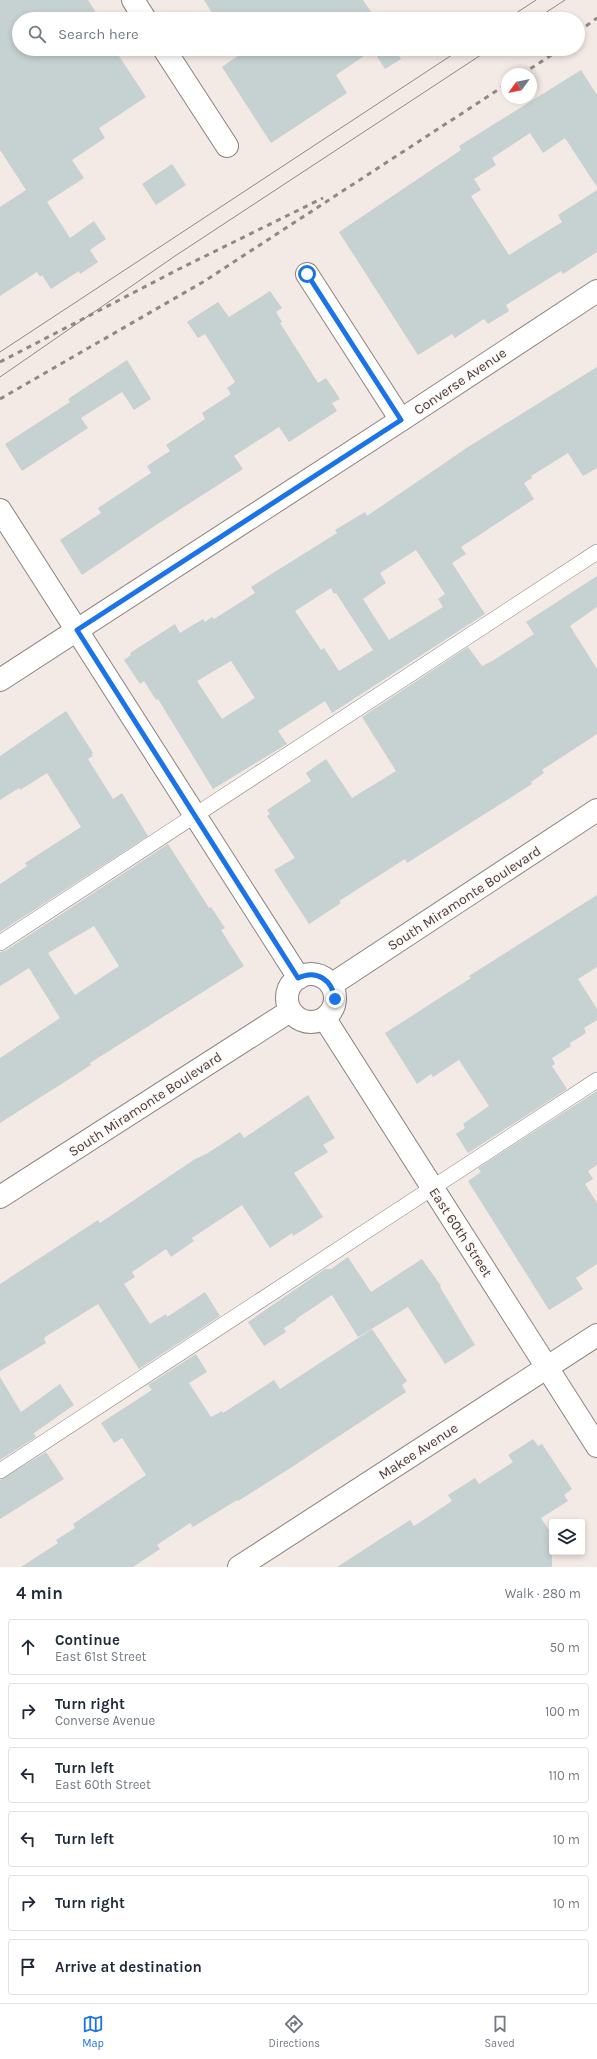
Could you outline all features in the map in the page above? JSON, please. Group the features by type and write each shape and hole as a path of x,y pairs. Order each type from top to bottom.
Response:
{"street":[{"path":"133,0 141,12"},
{"path":"168,56 226,146"},
{"path":"307,274 401,420"},
{"name":"Converse Avenue","path":"0,680 401,420 597,290"},
{"path":"0,510 298,978"},
{"name":"South Miramonte Boulevard","path":"331,985 597,810"},
{"path":"312,974 326,979 331,985 335,999 334,1007 325,1019 310,1023 302,1021 290,1011 287,996 292,982 298,978 312,974"},
{"name":"South Miramonte Boulevard","path":"0,1197 290,1011"},
{"name":"East 60th Street","path":"325,1019 597,1446"},
{"name":"Makee Avenue","path":"239,1567 597,1335"}],"lane":[{"path":"0,943 597,552"},
{"path":"0,1471 597,1080"}],"building":[{"path":"0,0 88,0 96,12 12,12 12,56 119,56 146,97 99,128 105,138 72,160 84,178 47,202 70,238 94,221 106,239 90,250 98,262 80,274 79,271 51,289 42,275 40,277 37,272 0,296 0,207 26,190 0,150"},
{"path":"204,0 363,0 371,12 212,12"},
{"path":"238,56 364,56 336,75 347,93 271,143 222,67"},
{"path":"377,56 399,56 401,59 385,69"},
{"path":"581,70 597,95 597,187 565,138 543,153 530,133 492,158 496,165 474,179 481,190 471,196 509,255 562,222 558,215 597,190 597,252 563,274 561,271 506,305 509,311 488,324 484,319 455,338 452,334 418,355 339,232 461,150 459,146 526,104 537,104 537,97"},
{"path":"172,164 186,185 156,205 142,184"},
{"path":"270,291 282,308 276,312 282,322 280,323 318,383 326,378 340,399 332,403 337,411 289,442 279,427 234,456 243,469 82,575 60,540 101,513 98,508 151,473 147,466 170,451 166,445 205,419 202,413 231,394 227,388 235,382 205,334 198,338 187,322 218,302 229,317"},
{"path":"127,360 151,399 134,410 122,392 81,418 88,428 22,471 5,444 70,402 68,399"},
{"path":"597,367 597,468 583,476 568,453 531,476 532,478 524,483 534,499 461,547 466,554 452,563 485,614 332,713 325,701 278,731 287,744 213,789 158,699 156,700 144,681 140,684 124,660 131,655 130,653 175,624 180,633 203,619 205,622 212,617 214,619 255,593 251,587 337,533 335,530 365,512 367,516 468,447","holes":["416,550 445,594 438,599 443,607 389,640 363,599 386,583 380,573","331,588 334,594 336,593 373,650 339,671 324,648 321,650 295,611","231,661 255,698 222,719 197,681"]},
{"path":"597,576 597,607 570,626 597,669 597,734 542,770 544,773 531,782 532,784 407,863 405,859 339,901 341,903 309,924 274,870 295,858 267,816 270,814 267,810 311,781 306,773 326,759 352,798 396,771 362,717 468,647 482,666 494,660 534,634 526,622"},
{"path":"66,711 93,753 91,754 93,756 88,759 113,799 122,793 148,836 0,932 0,884 27,866 25,863 81,827 47,773 20,790 19,788 0,800 0,756"},
{"path":"168,844 209,908 211,907 225,928 221,930 244,966 90,1063 91,1065 0,1123 0,1058 60,1018 29,968 0,986 0,952 5,951","holes":["94,926 119,966 75,995 48,953"]},
{"path":"597,895 597,967 578,979 597,1009 597,1020 584,1028 586,1033 570,1043 571,1046 552,1058 555,1064 552,1066 567,1089 468,1153 456,1134 465,1128 463,1124 489,1106 459,1060 433,1077 431,1074 417,1084 385,1033 471,978 469,976"},
{"path":"597,1091 597,1165 588,1171 593,1179 585,1184 597,1203 597,1264 576,1278 583,1289 549,1310 468,1181 481,1172 478,1168"},
{"path":"308,1095 335,1138 323,1145 328,1152 294,1173 323,1217 293,1236 292,1233 270,1248 242,1205 192,1238 194,1241 171,1257 166,1249 132,1272 135,1277 124,1284 150,1324 166,1314 167,1317 205,1292 220,1316 139,1369 98,1304 45,1337 44,1339 46,1343 0,1371 0,1284 98,1220 100,1223 195,1159 208,1153 240,1132 244,1138"},
{"path":"348,1257 371,1292 422,1259 441,1286 440,1287 475,1345 445,1364 408,1307 358,1337 332,1295 284,1328 286,1332 264,1346 248,1322 325,1269 331,1269"},
{"path":"372,1329 407,1381 402,1385 406,1392 238,1501 237,1500 193,1527 190,1523 157,1545 160,1549 133,1567 21,1567 58,1543 56,1540 75,1528 73,1524 146,1475 122,1438 114,1443 101,1423 152,1390 148,1385 196,1354 207,1372 189,1383 211,1417 222,1411 223,1413 274,1380 280,1389"},
{"path":"0,1377 21,1412 60,1384 74,1405 34,1433 36,1437 0,1460"},
{"path":"533,1439 538,1446 542,1444 572,1489 564,1495 568,1501 541,1518 549,1530 549,1555 552,1555 552,1567 337,1567 410,1520 414,1526 452,1501 448,1495 475,1478 479,1484 513,1462 508,1455"},
{"path":"46,1452 64,1479 0,1519 0,1480"}],"tram line":[{"path":"518,12 536,0"},
{"path":"547,12 565,0"},
{"path":"0,352 450,56"},
{"path":"0,377 175,256 479,56"}],"railway":[{"path":"585,27 597,18"},
{"path":"531,68 550,56"},
{"path":"0,399 203,282 501,88"},
{"path":"0,362 179,269 323,198"}],"route":[{"path":"307,274 401,420 77,630 298,978 312,974 326,979 331,985 335,999"}]}
